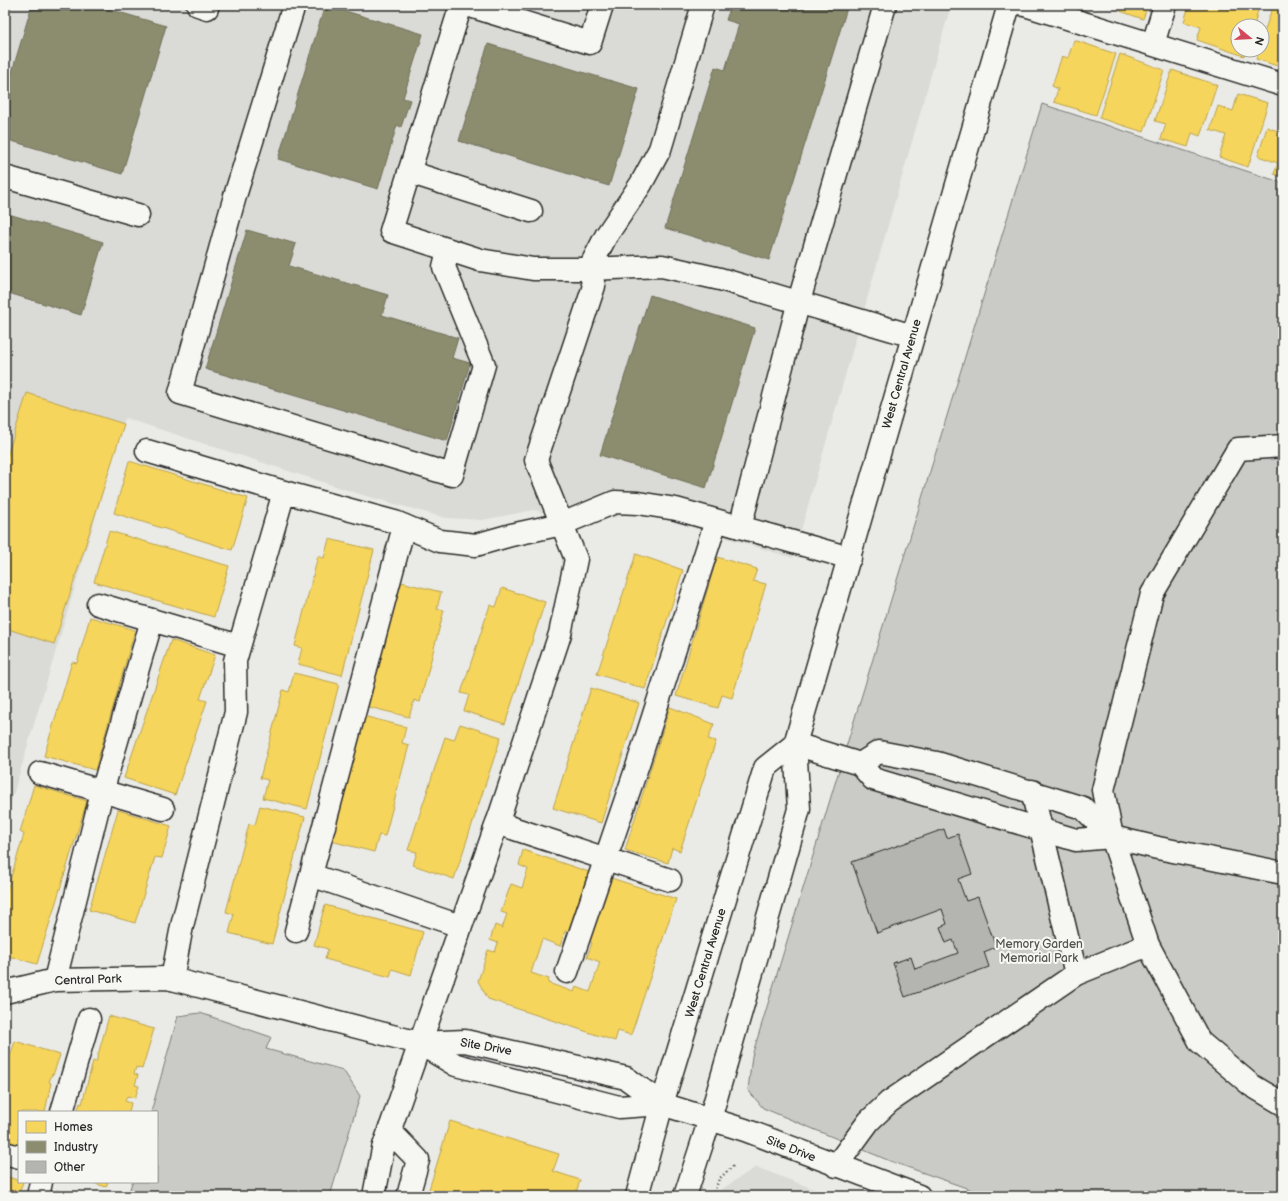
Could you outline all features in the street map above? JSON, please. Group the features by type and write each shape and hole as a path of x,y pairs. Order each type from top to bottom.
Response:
{"main road":[{"path":"294,5 235,196 180,393 452,475 484,365 444,267 448,250"},
{"path":"461,5 392,231 480,260 533,269 589,270 662,266 720,278 913,336"},
{"path":"468,5 590,43 602,5"},
{"path":"374,1196 383,1149 389,1130 497,823 560,634 576,559 536,460 594,286 589,270 606,236 641,184 660,149 703,5"},
{"path":"740,527 798,301 885,5"},
{"name":"West Central Avenue","path":"685,1196 710,1119 799,809 795,744 1009,5"},
{"path":"1026,5 1283,85"},
{"path":"1153,44 1165,5"},
{"path":"409,172 532,211"},
{"path":"5,177 138,215"},
{"path":"1283,446 1238,449 1152,594 1103,790 1112,837 1148,945 1200,1042 1251,1085 1283,1104"},
{"path":"147,451 404,526 440,541 476,545 511,535 562,524 615,502 638,503 676,510 850,558"},
{"path":"172,979 182,926 236,712 235,661 284,492"},
{"path":"567,972 682,631 716,521"},
{"path":"296,931 404,526"},
{"path":"98,604 239,646"},
{"path":"55,980 102,792 152,620"},
{"path":"795,744 860,764 873,779 1076,840 1112,837 1158,848 1283,873"},
{"name":"West Central Avenue","path":"636,1196 662,1104 765,768 795,744"},
{"path":"860,764 879,752 918,758 1032,791 1083,808 1112,837"},
{"path":"908,789 918,758"},
{"path":"40,772 162,809"},
{"path":"1032,791 1076,974"},
{"path":"497,823 670,880"},
{"path":"311,875 460,926"},
{"path":"836,1166 869,1121 889,1102 1076,974 1148,945"},
{"name":"Central Park","path":"5,992 55,980 172,979"},
{"name":"Site Drive","path":"172,979 419,1043 456,1065 619,1107 662,1104"},
{"path":"62,1111 89,1019"},
{"name":"Site Drive","path":"419,1043 465,1041 626,1078 662,1104 745,1130 836,1166 919,1196"},
{"path":"389,1130 418,1160 408,1196"},
{"path":"5,1153 18,1157"},
{"path":"38,1196 41,1183"}],"path":[{"path":"714,1196 719,1179 733,1166"}],"shaded area":[{"path":"5,5 951,5 793,558 640,512 583,524 534,510 482,520 446,518 366,496 125,418 5,822"},
{"path":"756,1167 832,1196 718,1196 719,1191"}],"green space":[{"name":"Memory Garden Memorial Park","path":"1042,104 1283,183 1283,1196 989,1196 890,1161 763,1108 748,1090 752,1056"},
{"path":"200,1013 271,1037 266,1049 343,1070 360,1096 330,1196 128,1196 132,1183 158,1183 158,1111 151,1111 178,1016"}],"building: Homes":[{"path":"1122,5 1148,5 1143,19 1120,11"},
{"path":"1189,5 1244,5 1258,10 1256,18 1230,18 1230,51 1197,40 1201,27 1184,22"},
{"path":"1273,5 1283,9 1283,68 1256,59 1270,58 1270,18 1269,18"},
{"path":"1074,40 1116,54 1096,115 1054,102 1058,89 1052,86 1062,56 1068,58"},
{"path":"1120,54 1164,70 1144,132 1099,118"},
{"path":"1172,70 1217,85 1200,136 1192,133 1188,147 1161,139 1166,124 1155,121"},
{"path":"1238,94 1268,103 1248,167 1219,157 1226,135 1210,130 1218,106 1233,111"},
{"path":"1267,127 1283,133 1283,177 1274,174 1278,163 1258,156"},
{"path":"27,393 124,424 54,644 5,628 5,463"},
{"path":"129,461 248,498 232,550 114,513"},
{"path":"109,531 229,566 214,617 94,582"},
{"path":"329,539 374,550 342,675 298,664 302,648 295,646 318,556 324,558"},
{"path":"636,554 683,570 645,689 597,674"},
{"path":"717,557 757,569 753,581 766,584 732,698 722,695 718,708 676,696"},
{"path":"397,581 441,592 437,609 444,610 420,702 414,700 409,717 365,706"},
{"path":"502,588 545,602 505,724 464,711 469,695 461,693 490,605 496,607"},
{"path":"90,617 135,630 95,770 44,756 72,662 77,663"},
{"path":"171,640 215,655 200,699 207,701 175,795 124,778"},
{"path":"294,673 339,684 307,809 263,798 268,780 260,778 283,690 289,692"},
{"path":"591,688 639,703 601,823 553,808"},
{"path":"670,707 714,724 708,739 716,741 680,851 672,848 668,863 625,850"},
{"path":"363,716 406,727 402,743 409,745 385,836 379,835 374,852 331,841"},
{"path":"460,724 501,737 454,879 413,865 417,852 408,850 445,737 454,740"},
{"path":"34,785 87,801 37,964 5,955 5,897 24,834 20,832"},
{"path":"260,806 305,817 272,944 229,933 234,914 226,912 249,824 255,825"},
{"path":"118,810 171,826 162,858 155,857 135,923 89,910"},
{"path":"523,850 589,872 568,932 565,931 560,946 542,939 531,973 549,979 548,983 574,992 576,987 590,992 600,962 587,957 592,943 587,939 608,877 676,899 631,1035 618,1031 615,1041 488,999 478,981 488,950 495,952 498,943 490,940 495,925 502,928 507,914 501,912 511,884 522,888 528,869 519,865"},
{"path":"325,905 423,932 411,975 392,969 390,977 325,959 328,949 314,945"},
{"path":"109,1016 154,1029 142,1069 136,1067 134,1074 138,1075 135,1085 139,1086 135,1098 127,1096 125,1101 131,1103 129,1111 77,1111 80,1103 82,1104 93,1061 96,1062"},
{"path":"15,1041 60,1055 49,1082 51,1083 45,1111 18,1111 18,1145 5,1141 5,1072"},
{"path":"450,1121 559,1154 553,1171 580,1180 575,1196 427,1196"},
{"path":"5,1176 18,1180 18,1183 23,1183 18,1196 5,1196"},
{"path":"94,1183 108,1183 106,1187"},
{"path":"56,1190 75,1196 54,1196"}],"building: Industry":[{"path":"32,5 95,5 166,26 122,174 5,139 5,95"},
{"path":"325,5 423,34 403,98 410,100 401,127 397,125 378,189 278,159"},
{"path":"731,5 848,5 769,260 665,228 715,67 725,70 739,24 726,20"},
{"path":"488,44 639,89 609,186 459,141"},
{"path":"5,213 103,242 81,315 5,292"},
{"path":"247,230 296,244 289,266 388,295 382,315 458,338 452,358 470,363 447,441 205,369"},
{"path":"650,295 755,328 706,488 600,455"}],"building: Other":[{"path":"944,829 947,838 958,834 972,874 958,879 966,901 978,897 996,947 984,952 989,967 905,997 893,963 911,957 915,969 958,953 953,940 946,943 940,927 947,924 942,909 877,933 852,862"}]}
